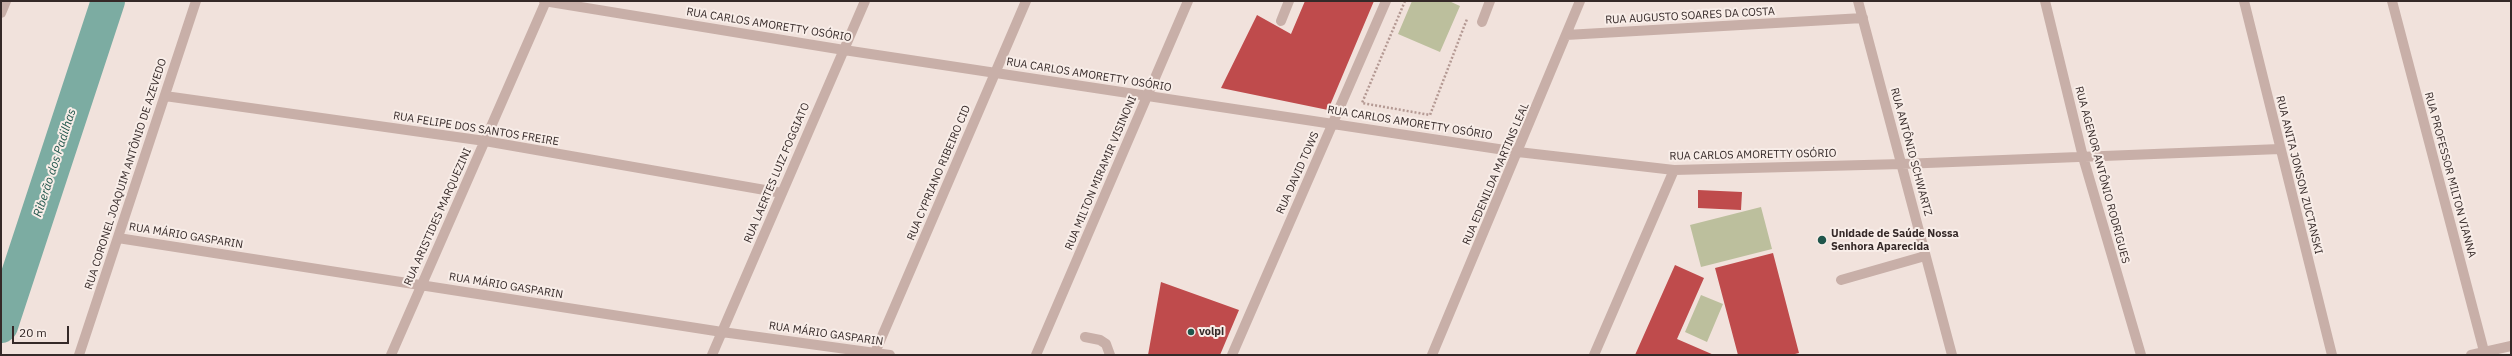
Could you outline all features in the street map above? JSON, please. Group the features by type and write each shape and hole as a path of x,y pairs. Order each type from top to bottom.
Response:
{"street":[{"path":"1,13 6,1"},
{"name":"RUA CORONEL JOAQUIM ANTÔNIO DE AZEVEDO","path":"79,355 196,1"},
{"name":"RUA CARLOS AMORETTY OSÓRIO","path":"545,1 844,50 1518,152 1674,170 1902,164 2280,149"},
{"name":"RUA ARISTIDES MARQUEZINI","path":"391,355 545,1"},
{"name":"RUA LAERTES LUIZ FOGGIATO","path":"712,355 865,1"},
{"name":"RUA CYPRIANO RIBEIRO CID","path":"875,354 1026,1"},
{"name":"RUA MILTON MIRAMIR VISINONI","path":"1036,355 1188,1"},
{"path":"1281,21 1289,1"},
{"name":"RUA DAVID TOWS","path":"1232,355 1386,1"},
{"path":"1482,22 1490,1"},
{"name":"RUA EDENILDA MARTINS LEAL","path":"1432,355 1580,1"},
{"name":"RUA ANTÔNIO SCHWARTZ","path":"1858,1 1952,355"},
{"name":"RUA AGENOR ANTÔNIO RODRIGUES","path":"2045,1 2083,157 2140,355"},
{"name":"RUA ANITA JONSON ZUCTANSKI","path":"2244,1 2332,355"},
{"name":"RUA PROFESSOR MILTON VIANNA","path":"2392,1 2485,354"},
{"name":"RUA AUGUSTO SOARES DA COSTA","path":"1566,35 1863,18"},
{"name":"RUA FELIPE DOS SANTOS FREIRE","path":"165,96 485,140 782,193"},
{"path":"1594,355 1674,170"},
{"name":"RUA MÁRIO GASPARIN","path":"118,238 722,332 890,355"},
{"path":"1841,280 1925,256"},
{"path":"1085,337 1100,340 1106,344 1110,355"},
{"path":"2471,355 2485,354 2511,346"}],"path":[{"path":"1405,1 1362,103 1430,115 1469,14"}],"green space":[{"path":"1412,1 1449,1 1460,6 1440,52 1398,34"},
{"path":"1761,207 1772,249 1701,267 1690,225"},
{"path":"1701,295 1723,304 1707,342 1685,332"}],"building":[{"path":"1305,1 1374,1 1328,110 1221,88 1257,15 1291,34"},
{"path":"1698,190 1742,192 1741,210 1698,208"},
{"path":"1773,253 1799,353 1791,355 1738,355 1715,268"},
{"path":"1675,265 1704,278 1677,339 1714,355 1635,355"},
{"name":"volpi","path":"1161,282 1239,310 1220,355 1148,355"}],"waterway":[{"name":"Riberão dos Padilhas","path":"1,326 108,1"}],"place":[{"name":"Unidade de Saúde Nossa Senhora Aparecida","path":"1822,240"},
{"name":"volpi","path":"1191,332"}]}
